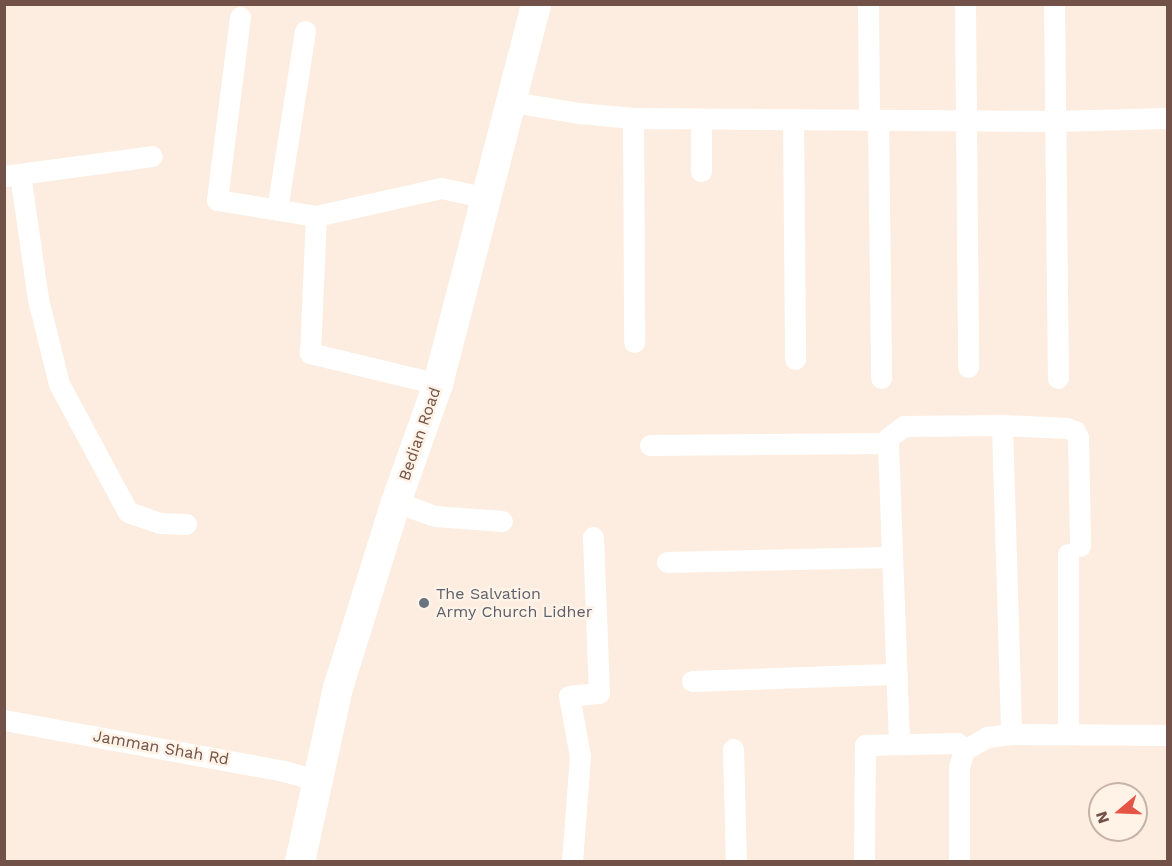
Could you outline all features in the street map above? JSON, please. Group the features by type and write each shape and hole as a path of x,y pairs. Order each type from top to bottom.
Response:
{"main road":[{"name":"Bedian Road","path":"300,861 316,780 342,676 396,502 438,384 513,102 536,4"}],"street":[{"path":"868,4 881,378"},
{"path":"965,4 968,368"},
{"path":"1054,4 1058,378"},
{"path":"240,17 217,200 316,216 441,188 488,198"},
{"path":"277,210 305,31"},
{"path":"513,102 579,113 633,118 873,120 1167,118"},
{"path":"633,118 634,342"},
{"path":"701,119 701,171"},
{"path":"793,119 795,359"},
{"path":"152,156 12,175 59,384 128,512 160,523 186,524"},
{"path":"316,216 310,353 438,384"},
{"path":"1002,425 1011,734"},
{"path":"899,743 888,438 904,426 1002,425 1075,431 1078,437 1068,734"},
{"path":"650,445 888,443"},
{"path":"396,502 435,516 502,521"},
{"path":"572,861 580,756 569,696 600,693 593,537"},
{"path":"667,562 892,557"},
{"path":"692,681 897,674"},
{"name":"Jamman Shah Rd","path":"4,720 284,771 316,780"},
{"path":"959,861 959,767 964,750 987,737 1011,734 1167,735"},
{"path":"864,861 863,749 870,743 957,743 964,750"},
{"path":"733,749 736,861"}],"place":[{"name":"The Salvation Army Church Lidher","path":"424,603"}]}
